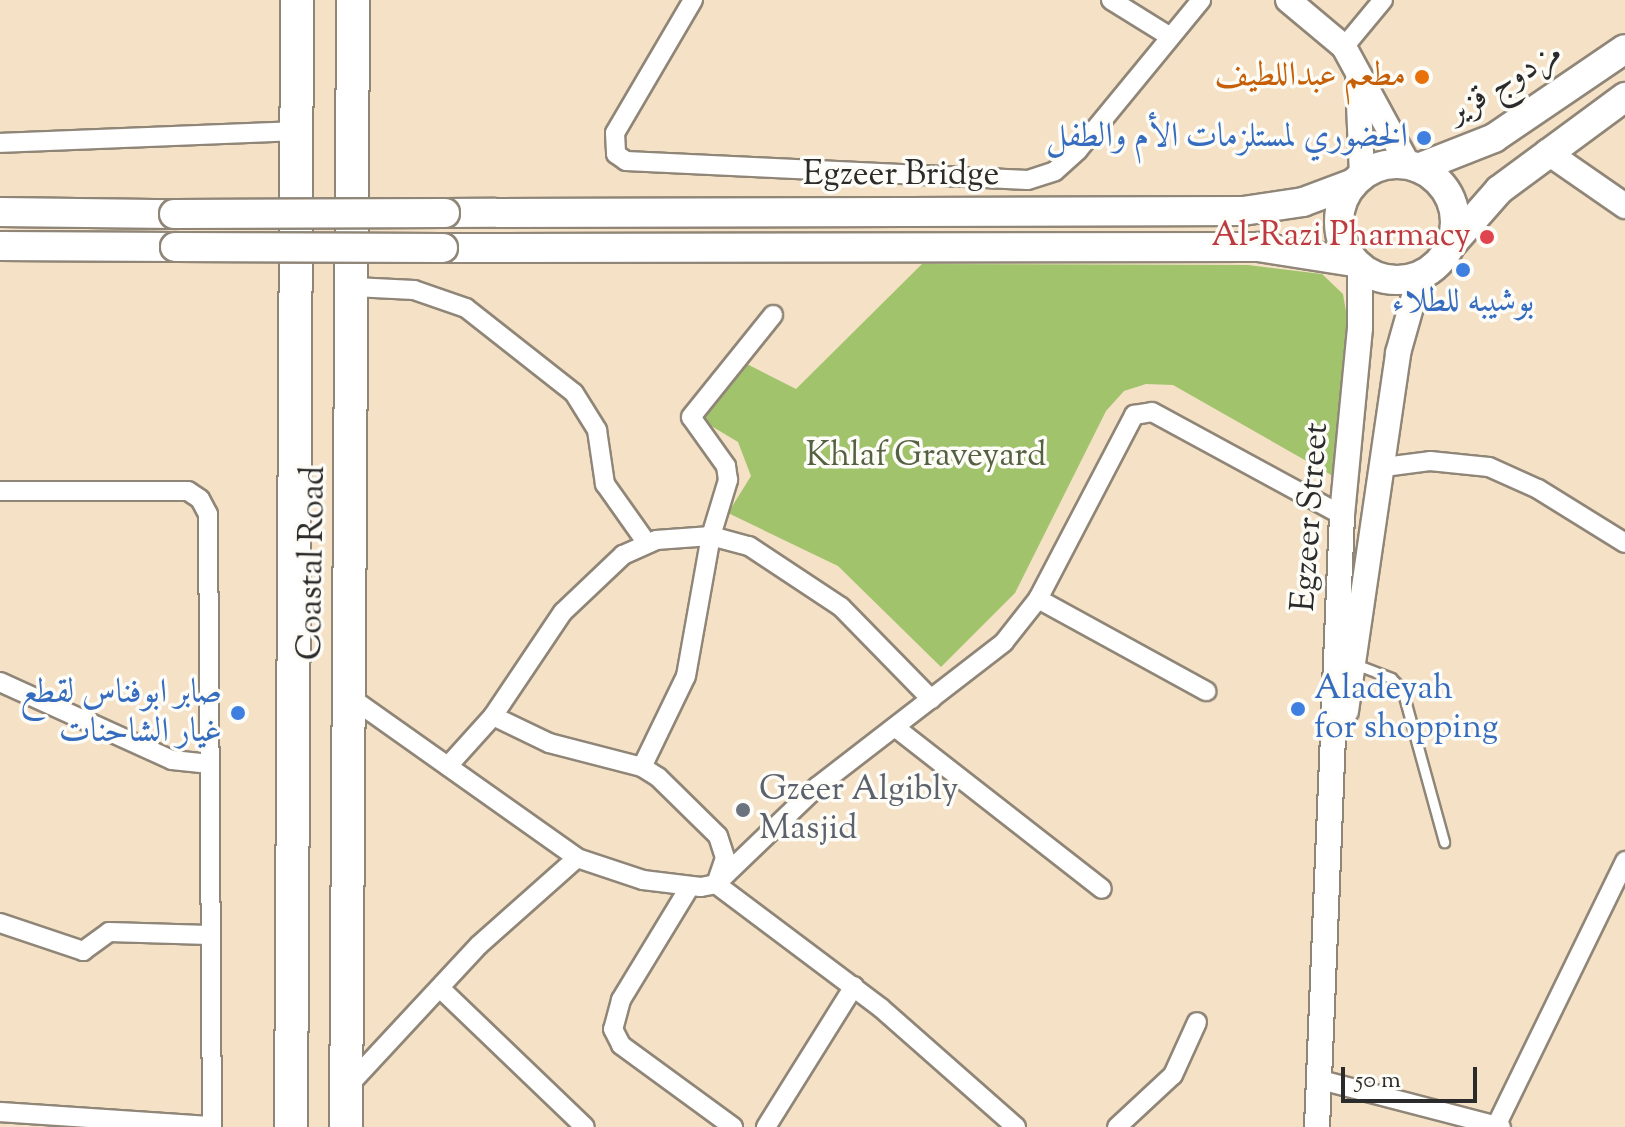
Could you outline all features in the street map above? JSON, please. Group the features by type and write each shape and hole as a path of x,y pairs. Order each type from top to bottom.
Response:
{"highway":[{"name":"Coastal Road","path":"291,1127 297,0"},
{"name":"Coastal Road","path":"346,1127 354,287 353,0"}],"main road":[{"name":"مزدوج قزير","path":"1414,167 1479,146 1625,49"},
{"path":"1449,248 1453,207 1440,184 1414,167 1389,165 1358,180 1340,218 1344,244 1357,265 1396,280 1420,275 1449,248 1499,190 1625,97"},
{"path":"1479,146 1462,165 1460,182 1475,196 1499,190"},
{"name":"Egzeer Bridge","path":"0,212 1243,211 1303,202 1358,180"},
{"name":"Egzeer Bridge","path":"0,246 1259,247 1357,265"}],"street":[{"path":"693,0 615,133 616,154 626,161 1028,180 1055,171 1078,150 1201,0"},
{"path":"1111,0 1169,36"},
{"path":"1288,0 1344,47 1358,78 1414,167"},
{"path":"1344,47 1383,0"},
{"path":"1358,78 1358,180"},
{"path":"0,143 296,131"},
{"path":"1547,152 1625,206"},
{"name":"Egzeer Street","path":"1317,1127 1317,1079 1335,772 1342,515 1360,328 1357,265"},
{"name":"Egzeer Street","path":"1335,772 1355,664 1400,344 1420,275"},
{"path":"354,287 414,290 466,308 574,393 597,430 605,484 646,542"},
{"path":"642,767 686,676 711,536 728,473 691,417 773,315"},
{"path":"350,697 577,858 643,880 689,888 716,884 785,814 1004,642 1038,599 1127,424 1143,412 1183,428 1342,515"},
{"path":"1384,467 1430,461 1489,467 1538,489 1625,543"},
{"path":"0,491 188,491 200,499 208,514 212,1126 0,1112"},
{"path":"448,766 493,716 563,612 623,555 646,542 711,536 749,546 841,607 931,699"},
{"path":"1038,599 1206,691"},
{"path":"0,682 172,760 208,764"},
{"path":"493,716 549,743 642,767 681,795 718,836 725,858 716,884"},
{"path":"896,728 1102,889"},
{"path":"346,1088 515,910 577,858"},
{"path":"1317,1079 1499,1126 1625,861"},
{"path":"716,884 854,986 1016,1127"},
{"path":"689,888 621,1000 613,1029 621,1045 733,1127"},
{"path":"0,923 83,951 109,932 209,935"},
{"path":"766,1127 854,986"},
{"path":"441,989 585,1127"},
{"path":"1117,1127 1173,1075 1197,1022"}],"lane":[{"path":"1355,664 1391,678 1402,689 1444,842"}],"green space":[{"name":"Khlaf Graveyard","path":"922,264 1248,265 1322,274 1343,294 1347,317 1333,476 1173,385 1146,384 1124,391 1106,411 1015,593 941,667 838,566 728,513 751,476 738,442 703,421 743,362 796,389"}],"place":[{"name":"مطعم عبداللطيف","path":"1422,77"},
{"name":"الخضوري لمستلزمات الأم والطفل","path":"1424,138"},
{"name":"Al-Razi Pharmacy","path":"1487,237"},
{"name":"بوشيبه للطلاء","path":"1463,270"},
{"name":"Aladeyah for shopping","path":"1298,709"},
{"name":"صابر ابوفناس لقطع غيار الشاحنات","path":"238,713"},
{"name":"Gzeer Algibly Masjid","path":"743,810"}]}
